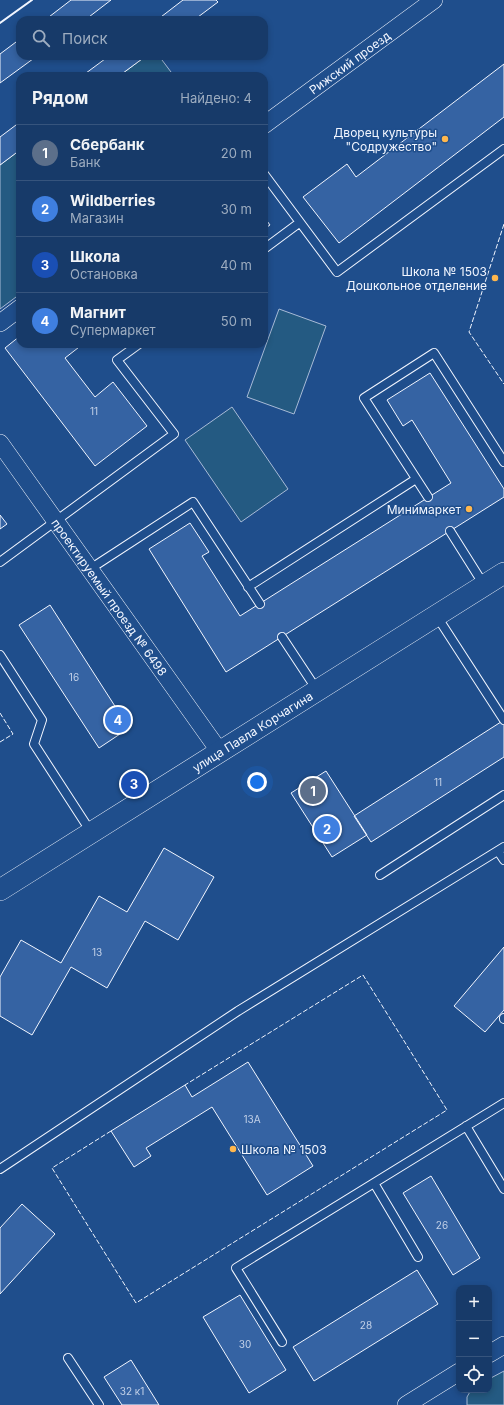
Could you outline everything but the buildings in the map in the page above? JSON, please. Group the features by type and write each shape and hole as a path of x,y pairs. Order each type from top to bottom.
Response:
{"street":[{"name":"Рижский проезд","path":"268,122 434,0"},
{"path":"0,323 16,311"},
{"name":"проектируемый проезд № 6498","path":"0,443 220,752"},
{"name":"улица Павла Корчагина","path":"0,890 504,573"},
{"path":"492,1352 504,1345"},
{"path":"406,1405 456,1374"}],"lane":[{"path":"268,179 337,272 504,149"},
{"path":"268,246 300,222"},
{"path":"0,562 174,434 118,360 134,348"},
{"path":"428,497 364,398 434,353 504,462"},
{"path":"248,586 416,480"},
{"path":"90,569 194,502 260,604"},
{"path":"450,531 484,586"},
{"path":"436,615 504,720"},
{"path":"282,637 318,690"},
{"path":"0,655 42,720 34,744 92,832"},
{"path":"380,875 504,795"},
{"path":"0,1169 238,1011 501,849 504,860"},
{"path":"282,1342 236,1268 504,1103"},
{"path":"466,1126 504,1189"},
{"path":"374,1183 418,1257"},
{"path":"68,1358 99,1405"}],"shaded area":[{"path":"141,60 162,60 171,72 124,72"},
{"path":"16,153 16,297 0,309 0,165"},
{"path":"279,309 326,326 294,414 247,397 265,348 268,348 268,339"},
{"path":"232,407 288,489 241,522 185,440"},
{"path":"504,1371 504,1405 467,1405 467,1397 469,1393 492,1393 492,1377"}],"fence":[{"path":"504,224 469,332 504,384"},
{"path":"0,713 13,734 0,742"},
{"path":"111,1131 52,1168 136,1303 447,1110 363,975 185,1085"}],"wall":[{"path":"0,23 32,0"}],"place":[{"name":"Дворец культуры \"Содружество\"","path":"445,139"},
{"name":"Школа № 1503 Дошкольное отделение","path":"495,278"},
{"name":"Минимаркет","path":"469,509"},
{"name":"Магнит","path":"118,720"},
{"name":"Школа","path":"134,784"},
{"name":"Сбербанк","path":"313,791"},
{"name":"Wildberries","path":"327,829"},
{"name":"Школа № 1503","path":"233,1149"}]}
